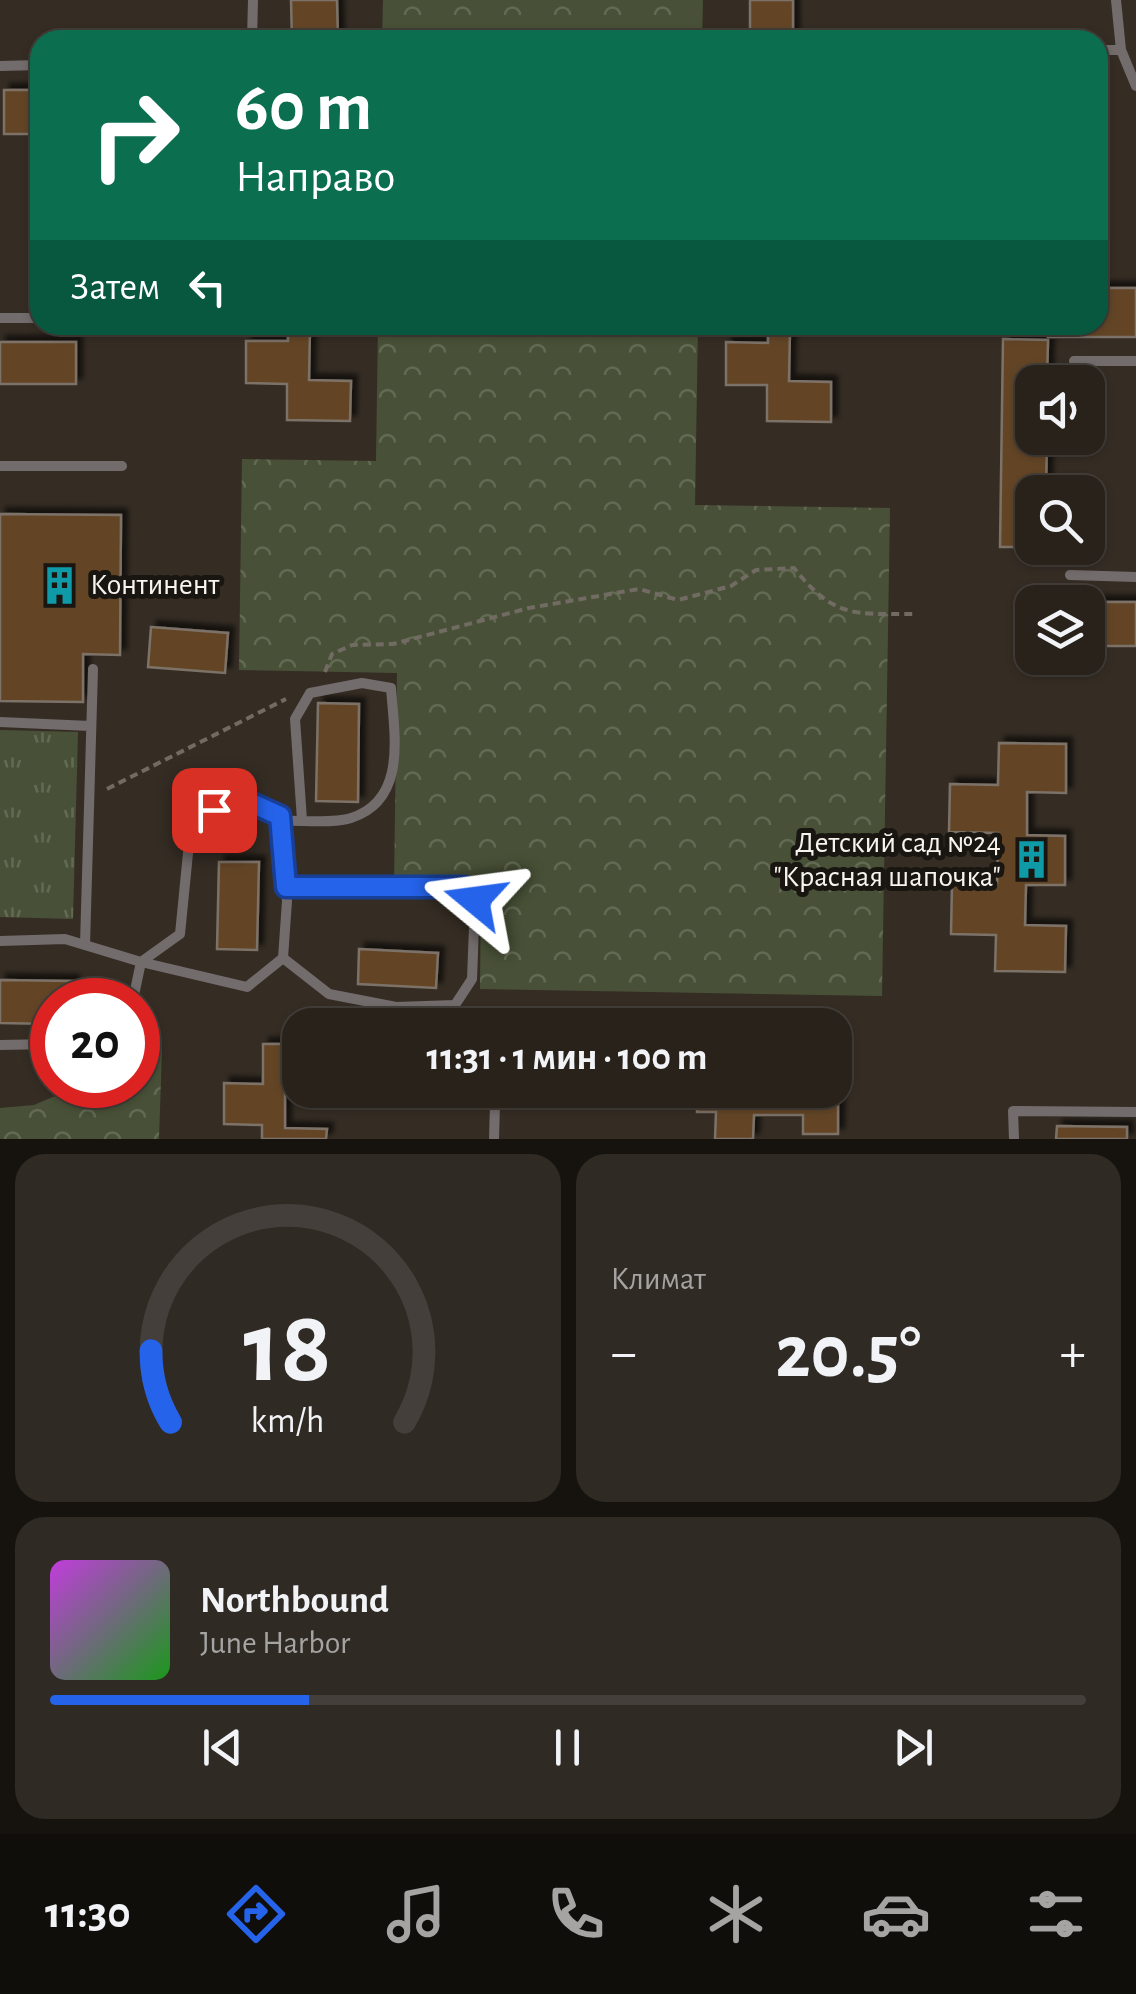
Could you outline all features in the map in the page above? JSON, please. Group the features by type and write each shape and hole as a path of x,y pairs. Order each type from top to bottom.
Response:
{"lane":[{"path":"252,30 253,0"},
{"path":"1116,0 1120,50 1136,86"},
{"path":"1108,50 1120,50"},
{"path":"0,66 30,65"},
{"path":"0,318 30,318"},
{"path":"1074,361 1136,360"},
{"path":"0,466 122,466"},
{"path":"1070,575 1136,577"},
{"path":"85,944 93,669"},
{"path":"280,820 302,820 351,818 383,798 396,759 391,688 362,683 310,693 295,719 302,820"},
{"path":"0,722 90,726"},
{"path":"0,941 65,939 141,962 247,986 283,958 286,887 280,816 238,797 191,823 180,934 141,962 138,978"},
{"path":"283,958 329,994 396,1007 454,1005 472,979 475,900 464,887 286,887"},
{"path":"0,1045 30,1044"},
{"path":"494,1139 495,1108"},
{"path":"1014,1139 1013,1111 1136,1112"}],"path":[{"path":"320,684 332,654 352,645 393,644 529,608 638,589 678,600 731,586 756,570 794,568 818,598 858,614 914,614"},
{"path":"88,798 288,698"}],"green space":[{"path":"383,0 703,0 702,30 382,30"},
{"path":"378,335 698,335 695,505 890,508 882,996 480,989 481,888 394,886 397,673 239,670 242,459 376,461"},
{"path":"0,730 78,732 73,919 0,917"},
{"path":"162,1049 159,1139 0,1139 0,1108 160,1108"}],"building":[{"path":"291,0 337,0 338,30 292,30"},
{"path":"750,0 793,0 793,30 750,30"},
{"path":"4,90 30,90 30,134 4,134"},
{"path":"1108,288 1136,288 1136,337 1048,337 1108,335"},
{"path":"288,335 310,335 309,380 351,381 350,421 287,420 287,384 246,383 246,341 288,341"},
{"path":"768,335 790,335 789,381 831,382 831,422 767,421 767,385 726,385 726,342 768,343"},
{"path":"1003,339 1048,340 1047,365 1015,365 1015,455 1047,455 1046,475 1015,475 1015,547 1000,547"},
{"path":"0,342 76,342 76,384 0,384"},
{"name":"Континент","path":"0,514 121,515 120,655 83,654 83,702 0,701"},
{"path":"1105,602 1136,602 1136,646 1105,646"},
{"path":"151,627 228,633 225,673 148,667"},
{"path":"318,703 359,704 358,802 316,801"},
{"name":"Детский сад №24 \"Красная шапочка\"","path":"999,743 1066,744 1066,793 1027,792 1027,835 1065,836 1065,885 1026,885 1025,925 1066,926 1065,972 995,971 996,935 951,934 952,884 997,885 998,833 949,832 950,784 998,785"},
{"path":"219,862 259,862 257,950 217,949"},
{"path":"359,949 438,953 436,988 358,984"},
{"path":"0,980 30,980 30,1024 0,1023"},
{"path":"263,1044 282,1044 285,1128 327,1129 326,1139 262,1139 262,1125 224,1124 224,1083 263,1084"},
{"path":"697,1108 838,1108 838,1134 803,1134 803,1115 754,1115 753,1139 715,1139 716,1112 697,1112"},
{"path":"1057,1126 1127,1127 1127,1139 1056,1139"}],"place":[{"name":"Континент","path":"60,585"},
{"name":"Детский сад №24 \"Красная шапочка\"","path":"1031,860"}],"route":[{"path":"214,810 238,797 280,816 286,887 464,887 475,900"}]}
